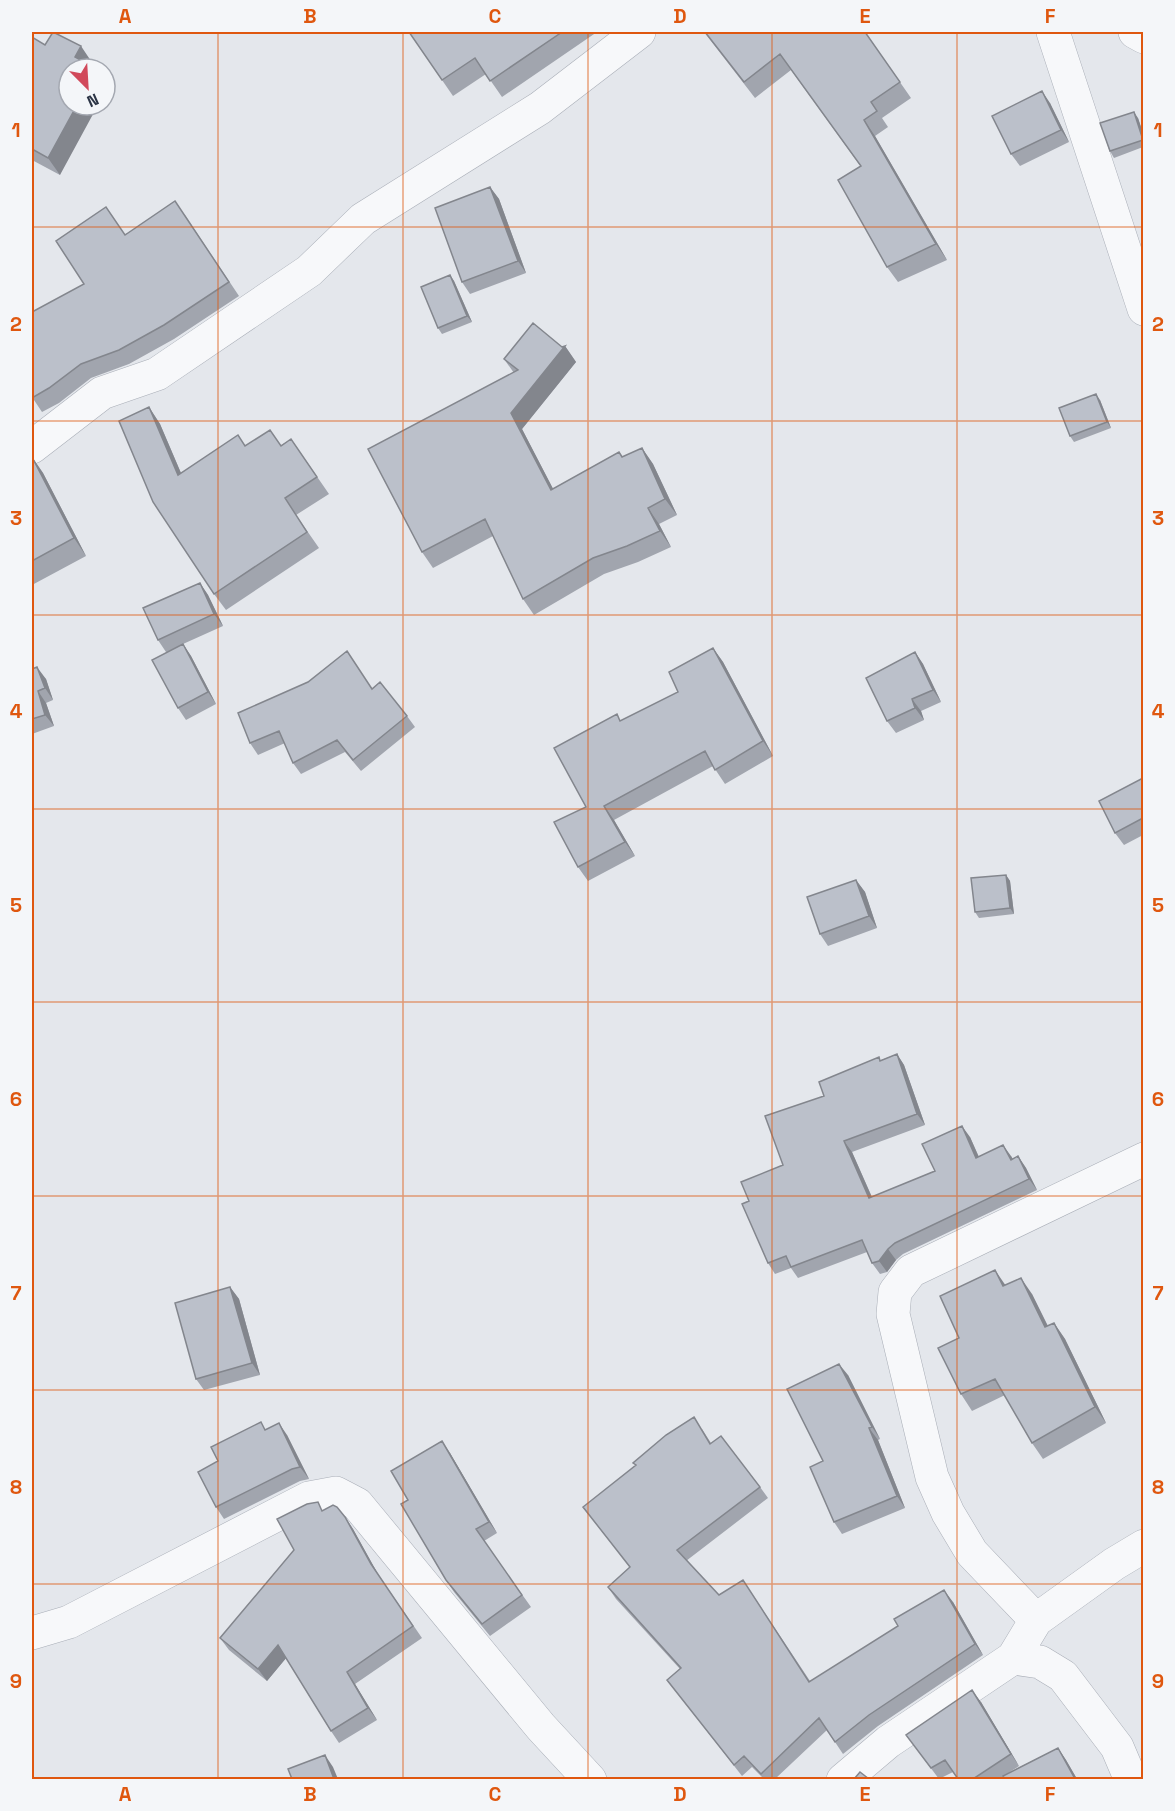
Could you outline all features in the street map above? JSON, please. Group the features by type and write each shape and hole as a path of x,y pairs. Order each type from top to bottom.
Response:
{"street":[{"path":"32,447 102,393 157,374 309,271 363,219 540,108 639,32"},
{"path":"1053,32 1143,309"},
{"path":"1136,32 1143,37"},
{"path":"1036,1620 972,1553 948,1513 932,1477 893,1314 895,1292 911,1271 1128,1177 1143,1159"},
{"path":"32,1632 69,1622 309,1498 336,1493 357,1504 541,1727 590,1779"},
{"path":"843,1779 888,1742 1013,1658 1036,1620 1143,1546"},
{"path":"1013,1658 1040,1662 1063,1676 1117,1747 1131,1779"}],"building":[{"path":"53,32 81,46 75,57 57,57 57,117 70,117 48,158 32,149 32,37 45,45"},
{"path":"409,32 562,32 490,81 475,58 442,80"},
{"path":"705,32 865,32 900,82 871,102 877,111 864,120 936,244 887,267 838,180 861,166 780,54 744,82"},
{"path":"1042,91 1061,130 1011,154 992,116"},
{"path":"1134,112 1143,140 1110,151 1100,123"},
{"path":"490,187 518,261 462,282 435,208"},
{"path":"175,201 229,282 164,325 119,350 81,364 32,398 32,312 84,284 56,241 106,207 125,235"},
{"path":"450,275 467,316 438,328 421,287"},
{"path":"533,323 562,347 565,346 511,413 551,490 619,452 622,457 642,448 665,499 648,508 660,531 593,558 523,599 485,519 422,552 368,449 518,370 504,359"},
{"path":"1096,394 1107,422 1070,436 1059,408"},
{"path":"149,407 178,475 238,435 245,446 270,430 281,446 291,439 317,477 285,498 307,532 214,594 153,502 119,421"},
{"path":"32,457 74,538 32,561"},
{"path":"200,583 214,614 158,640 143,608"},
{"path":"183,644 208,692 178,708 152,660"},
{"path":"713,648 763,741 715,770 705,751 604,806 625,842 578,867 554,822 586,807 554,748 617,714 620,721 678,692 669,672"},
{"path":"347,651 372,689 380,682 407,716 353,760 337,740 293,763 279,731 250,743 238,713 308,682"},
{"path":"915,652 933,690 912,699 915,708 887,721 866,678"},
{"path":"37,667 45,688 38,691 45,715 32,719 32,669"},
{"path":"1143,778 1143,818 1115,833 1099,801"},
{"path":"1006,875 1010,908 975,912 971,878"},
{"path":"856,880 869,916 820,934 807,897"},
{"path":"897,1054 917,1114 844,1141 869,1198 935,1171 922,1144 962,1126 976,1158 1003,1145 1011,1160 1018,1156 1029,1179 895,1243 879,1261 872,1263 862,1240 791,1267 786,1256 768,1263 742,1204 749,1201 741,1182 783,1165 765,1116 824,1096 819,1082 879,1057 880,1061"},
{"path":"995,1270 1003,1286 1021,1278 1045,1327 1054,1323 1095,1407 1032,1443 995,1379 961,1394 938,1348 959,1338 940,1296"},
{"path":"230,1287 252,1363 196,1379 175,1303"},
{"path":"839,1364 872,1427 869,1428 897,1496 834,1522 810,1467 823,1461 787,1389"},
{"path":"694,1417 710,1444 721,1436 760,1487 677,1550 719,1595 743,1580 809,1682 898,1626 894,1619 944,1590 975,1644 869,1715 835,1742 819,1718 761,1774 744,1756 734,1765 667,1680 681,1668 608,1587 630,1567 583,1507 636,1465 633,1463 666,1435"},
{"path":"261,1422 265,1430 279,1423 300,1467 216,1507 198,1472 218,1461 211,1447"},
{"path":"442,1441 489,1522 476,1529 522,1595 482,1624 446,1580 401,1504 408,1500 391,1471"},
{"path":"318,1502 322,1511 333,1505 345,1517 371,1564 413,1626 347,1672 368,1708 331,1731 278,1645 258,1669 220,1638 294,1550 277,1519 307,1504"},
{"path":"972,1690 1011,1754 973,1779 958,1779 945,1760 931,1768 906,1735"},
{"path":"1058,1748 1075,1779 1005,1779 1003,1776"},
{"path":"325,1755 334,1779 292,1779 288,1769"},
{"path":"860,1772 869,1779 854,1779"}]}
